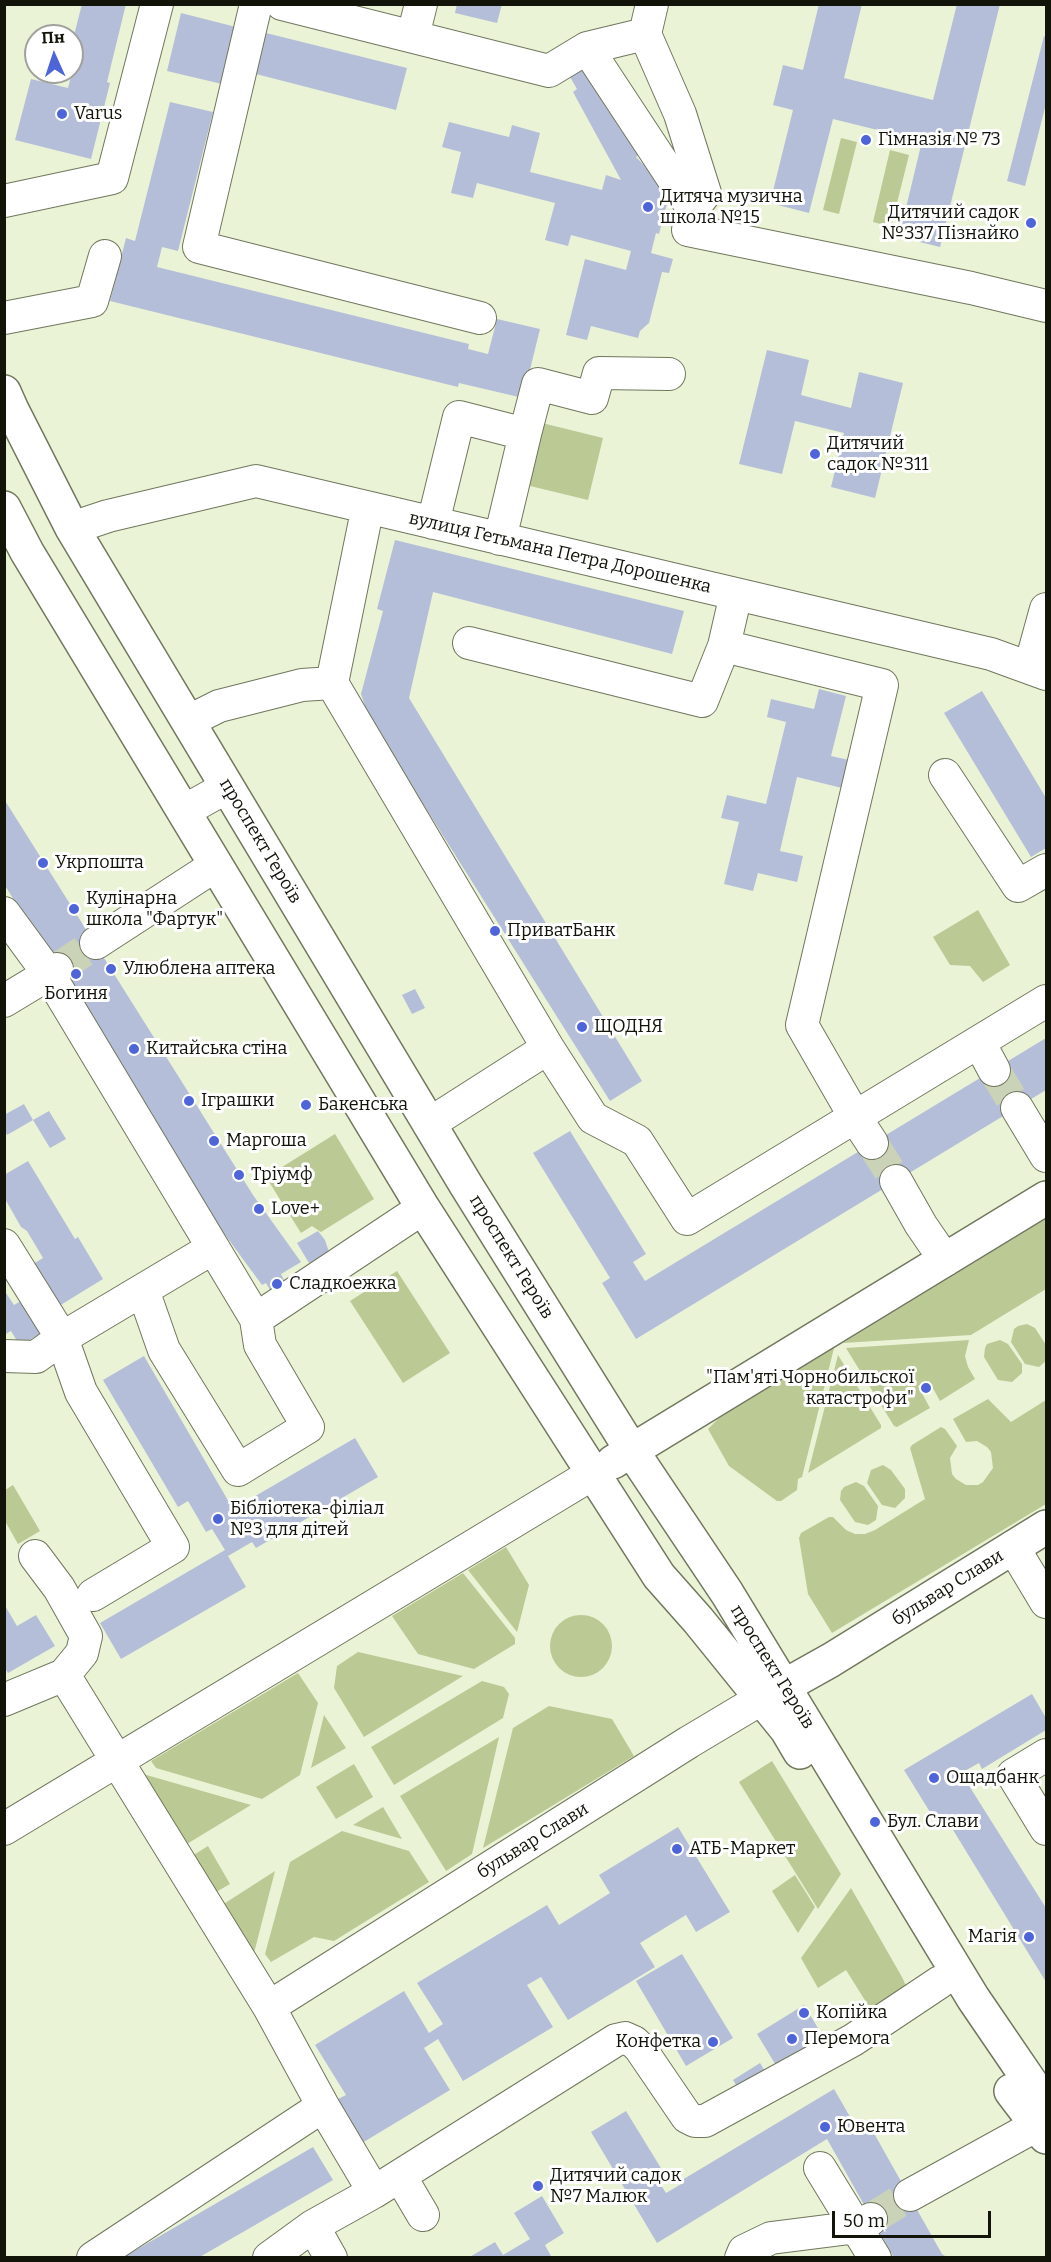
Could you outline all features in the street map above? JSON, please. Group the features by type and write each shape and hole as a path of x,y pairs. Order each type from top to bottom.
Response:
{"main road":[{"name":"проспект Героїв","path":"4,392 72,528 429,1124 632,1451 727,1593 787,1730 986,2057 1043,2123"},
{"name":"проспект Героїв","path":"4,508 27,552 423,1208 659,1576 698,1620 772,1693 973,1998 1043,2123"},
{"path":"594,1473 1047,1198"},
{"name":"бульвар Слави","path":"772,1693 831,1660 1047,1527"}],"street":[{"path":"4,201 112,178 157,4"},
{"path":"256,4 199,247 480,318"},
{"path":"282,4 549,71 587,48 649,19 705,193 693,209 688,230 960,285 1047,306"},
{"path":"413,36 421,4"},
{"path":"587,48 693,209"},
{"path":"632,117 680,114"},
{"path":"4,318 92,301 105,256"},
{"path":"500,539 538,384 592,398 600,373 669,375"},
{"path":"433,523 459,417 525,434"},
{"name":"вулиця Гетьмана Петра Дорошенка","path":"72,528 108,516 256,482 991,654 1038,671"},
{"path":"366,507 332,683 548,1048 593,1118 637,1141 687,1219 1047,1001"},
{"path":"469,643 702,701 724,646 736,594"},
{"path":"1038,671 1047,609"},
{"path":"724,646 882,685 802,1025 855,1118 872,1143"},
{"path":"189,721 219,706 302,685 332,683"},
{"path":"945,775 1018,886 1047,870"},
{"path":"184,811 227,787"},
{"path":"96,943 216,865"},
{"path":"4,913 53,971 256,1319 260,1345 308,1427 238,1470 164,1350 143,1290"},
{"path":"4,1001 53,971"},
{"path":"979,1042 994,1070"},
{"path":"429,1124 548,1048"},
{"path":"1017,1108 1047,1156"},
{"path":"896,1181 921,1225 945,1260"},
{"path":"256,1319 423,1208"},
{"path":"4,1245 62,1338 81,1392 173,1547 93,1595"},
{"path":"4,1356 36,1357 62,1338 213,1248"},
{"path":"4,1829 594,1473"},
{"path":"1013,1547 1047,1602"},
{"path":"4,1700 64,1675 82,1653 86,1636 60,1588 35,1556"},
{"path":"64,1675 118,1759 269,2007 323,2106 387,2184 423,2216"},
{"name":"бульвар Слави","path":"269,2007 689,1742 772,1693"},
{"path":"1047,1755 1013,1775 1047,1829"},
{"path":"269,2258 313,2226 387,2184 616,2040 626,2038 634,2042 687,2117 695,2121 705,2121 853,2040 940,1982"},
{"path":"93,2258 323,2106"},
{"path":"910,2195 1043,2123"},
{"path":"820,2168 865,2223 875,2258"},
{"path":"741,2258 744,2251 771,2238 865,2223"},
{"path":"313,2226 331,2258"}],"green space":[{"path":"841,138 857,142 839,214 823,210"},
{"path":"890,150 909,155 891,227 873,222"},
{"path":"538,422 603,438 588,500 522,484"},
{"path":"978,910 1010,965 983,982 970,966 950,965 933,937"},
{"path":"335,1134 374,1199 321,1232 312,1226 301,1233 266,1177"},
{"path":"1046,1219 1046,1289 971,1335 843,1343"},
{"path":"397,1271 450,1353 403,1383 350,1301"},
{"path":"1027,1324 1035,1328 1046,1345 1046,1361 1039,1367 1025,1364 1011,1342 1014,1329"},
{"path":"969,1340 965,1356 975,1379 940,1401 929,1381 918,1386 930,1408 897,1427 894,1426 846,1348"},
{"path":"1000,1340 1008,1344 1022,1364 1022,1373 1012,1382 998,1380 984,1357 987,1344"},
{"path":"834,1348 802,1477 798,1479 797,1490 781,1501 777,1501 729,1466 708,1429 718,1419"},
{"path":"838,1355 881,1428 808,1473"},
{"path":"988,1399 1011,1422 1046,1400 1046,1504 832,1633 808,1594 799,1538 801,1533 833,1517 846,1530 855,1534 865,1534 925,1499 910,1448 941,1427 957,1446 950,1458 952,1474 966,1485 978,1485 983,1482 993,1468 991,1452 977,1441 966,1442 953,1419"},
{"path":"883,1465 891,1470 905,1489 905,1498 895,1508 882,1505 867,1483 871,1470"},
{"path":"856,1482 864,1486 878,1506 876,1520 868,1525 855,1522 840,1500 844,1487"},
{"path":"13,1485 40,1531 18,1544 5,1521 5,1490"},
{"path":"506,1547 529,1585 517,1632 468,1570"},
{"path":"463,1573 515,1638 515,1644 474,1669 418,1654 392,1616"},
{"path":"581,1615 593,1617 603,1624 610,1634 612,1646 610,1658 603,1668 593,1675 581,1677 569,1675 559,1668 552,1658 550,1646 552,1634 559,1624 569,1617"},
{"path":"358,1652 463,1676 364,1737 334,1688 337,1666"},
{"path":"298,1673 318,1703 300,1775 262,1799 156,1768 151,1761"},
{"path":"482,1681 504,1687 509,1694 503,1718 394,1785 371,1747"},
{"path":"549,1706 612,1719 634,1756 483,1848 513,1728"},
{"path":"324,1715 346,1748 311,1768"},
{"path":"499,1737 472,1854 446,1871 400,1796"},
{"path":"772,1761 841,1874 818,1909 739,1782"},
{"path":"354,1764 373,1797 336,1819 316,1787"},
{"path":"143,1774 251,1805 182,1847"},
{"path":"383,1807 402,1839 353,1825"},
{"path":"342,1831 409,1851 429,1882 334,1941 314,1937 271,1962 265,1954 290,1862"},
{"path":"208,1846 230,1884 211,1895 189,1858"},
{"path":"275,1871 252,1961 219,1907"},
{"path":"795,1875 815,1907 798,1933 772,1891"},
{"path":"851,1888 907,1988 878,2021 846,1970 818,1988 801,1958"}],"building":[{"name":"Varus","path":"82,4 126,4 91,159 15,140 30,84 52,84 68,88 69,84 84,84 84,24 77,24"},
{"path":"457,4 502,4 497,23 455,13"},
{"path":"819,4 862,4 844,78 933,100 957,4 1000,4 940,247 899,237 922,141 833,119 809,213 770,203 793,110 773,105 783,65 803,70"},
{"path":"181,13 236,27 222,84 167,71"},
{"path":"266,33 407,68 396,110 256,74"},
{"path":"1044,36 1046,37 1046,104 1025,186 1007,181"},
{"path":"587,58 643,151 636,157 670,192 659,234 656,233 651,253 673,259 669,273 662,272 649,323 640,331 638,338 591,326 587,340 566,335 585,259 626,270 631,251 571,235 568,246 545,240 555,203 477,183 473,198 451,193 461,152 442,147 449,122 509,137 512,125 540,133 530,172 602,190 606,175 621,180 573,92 577,89 566,70"},
{"path":"170,102 213,112 178,251 162,247 157,267 469,344 468,349 488,354 497,319 540,329 523,398 459,383 458,387 110,301 126,238 135,241"},
{"path":"767,350 809,360 801,395 851,408 859,372 903,383 875,498 831,487 844,433 795,421 782,474 739,464"},
{"path":"395,540 684,611 672,654 433,592 409,698 642,1081 610,1101 369,718 361,694 383,611 377,609"},
{"path":"819,689 846,696 831,756 849,760 842,788 797,777 780,851 803,856 797,882 758,873 753,891 724,884 739,822 721,818 727,795 766,804 786,722 767,717 771,699 814,709"},
{"path":"982,691 1046,798 1046,848 1031,857 944,713"},
{"name":"Китайська стіна","path":"4,799 253,1195 301,1262 281,1274 287,1286 273,1295 266,1283 262,1285 212,1217 4,884"},
{"path":"415,989 425,1008 412,1014 402,995"},
{"path":"1046,1038 1046,1090 636,1339 602,1283 610,1278 533,1153 570,1131 646,1254 633,1262 645,1281"},
{"path":"24,1104 33,1120 7,1135 4,1130 4,1115"},
{"path":"49,1111 66,1139 50,1148 33,1120"},
{"path":"28,1161 75,1239 78,1237 103,1279 59,1306 33,1264 43,1258 27,1231 21,1227 4,1197 4,1175"},
{"path":"318,1231 325,1240 329,1252 309,1263 297,1243"},
{"path":"4,1290 14,1305 26,1298 46,1330 20,1346 11,1331 4,1335"},
{"path":"144,1356 233,1509 355,1438 378,1477 256,1548 252,1542 228,1556 246,1587 121,1659 100,1623 225,1550 212,1529 206,1532 188,1501 178,1507 103,1380"},
{"path":"4,1604 17,1626 36,1615 55,1646 8,1673 4,1667"},
{"path":"1032,1694 1046,1718 1046,1730 982,1769 979,1763 961,1773 1046,1908 1046,1982 950,1825 941,1830 904,1770"},
{"path":"678,1827 730,1912 696,1932 686,1915 640,1943 655,1967 568,2020 541,1977 527,1985 553,2027 463,2081 438,2039 424,2048 450,2090 362,2143 336,2100 346,2095 315,2045 404,1991 429,2033 443,2024 417,1983 547,1905 559,1925 610,1893 599,1875"},
{"path":"682,1954 733,2038 686,2066 636,1981"},
{"name":"Перемога","path":"804,2005 827,2043 780,2072 757,2034"},
{"path":"760,2063 768,2076 741,2093 733,2080"},
{"path":"834,2089 860,2134 871,2128 942,2254 948,2258 894,2258 827,2139 657,2243 591,2132 626,2111 667,2178 659,2182 666,2193 683,2183 682,2180"},
{"path":"313,2147 333,2180 198,2258 122,2258"},
{"path":"542,2196 564,2233 545,2245 552,2258 468,2258 495,2242 503,2255 530,2239 514,2213"}],"tunnel":[{"path":"57,969 96,943"},
{"path":"994,1070 1017,1108"},
{"path":"872,1143 896,1181"},
{"path":"871,2219 910,2195"}],"place":[{"name":"Varus","path":"62,114"},
{"name":"Гімназія № 73","path":"866,140"},
{"name":"Дитяча музична школа №15","path":"648,207"},
{"name":"Дитячий садок №337 Пізнайко","path":"1031,223"},
{"name":"Дитячий садок №311","path":"815,454"},
{"name":"Укрпошта","path":"43,863"},
{"name":"Кулінарна школа \"Фартук\"","path":"74,909"},
{"name":"ПриватБанк","path":"495,931"},
{"name":"Улюблена аптека","path":"111,969"},
{"name":"Богиня","path":"76,974"},
{"name":"ЩОДНЯ","path":"582,1027"},
{"name":"Китайська стіна","path":"134,1049"},
{"name":"Іграшки","path":"189,1101"},
{"name":"Бакенська","path":"306,1105"},
{"name":"Маргоша","path":"214,1141"},
{"name":"Тріумф","path":"239,1175"},
{"name":"Love+","path":"259,1209"},
{"name":"Сладкоежка","path":"277,1284"},
{"name":"\"Пам'яті Чорнобильскої катастрофи\"","path":"926,1388"},
{"name":"Бібліотека-філіал №3 для дітей","path":"218,1519"},
{"name":"Ощадбанк","path":"934,1778"},
{"name":"Бул. Слави","path":"875,1822"},
{"name":"АТБ-Маркет","path":"677,1849"},
{"name":"Магія","path":"1029,1937"},
{"name":"Копійка","path":"804,2013"},
{"name":"Перемога","path":"792,2039"},
{"name":"Конфетка","path":"713,2042"},
{"name":"Ювента","path":"825,2127"},
{"name":"Дитячий садок №7 Малюк","path":"538,2186"}]}
